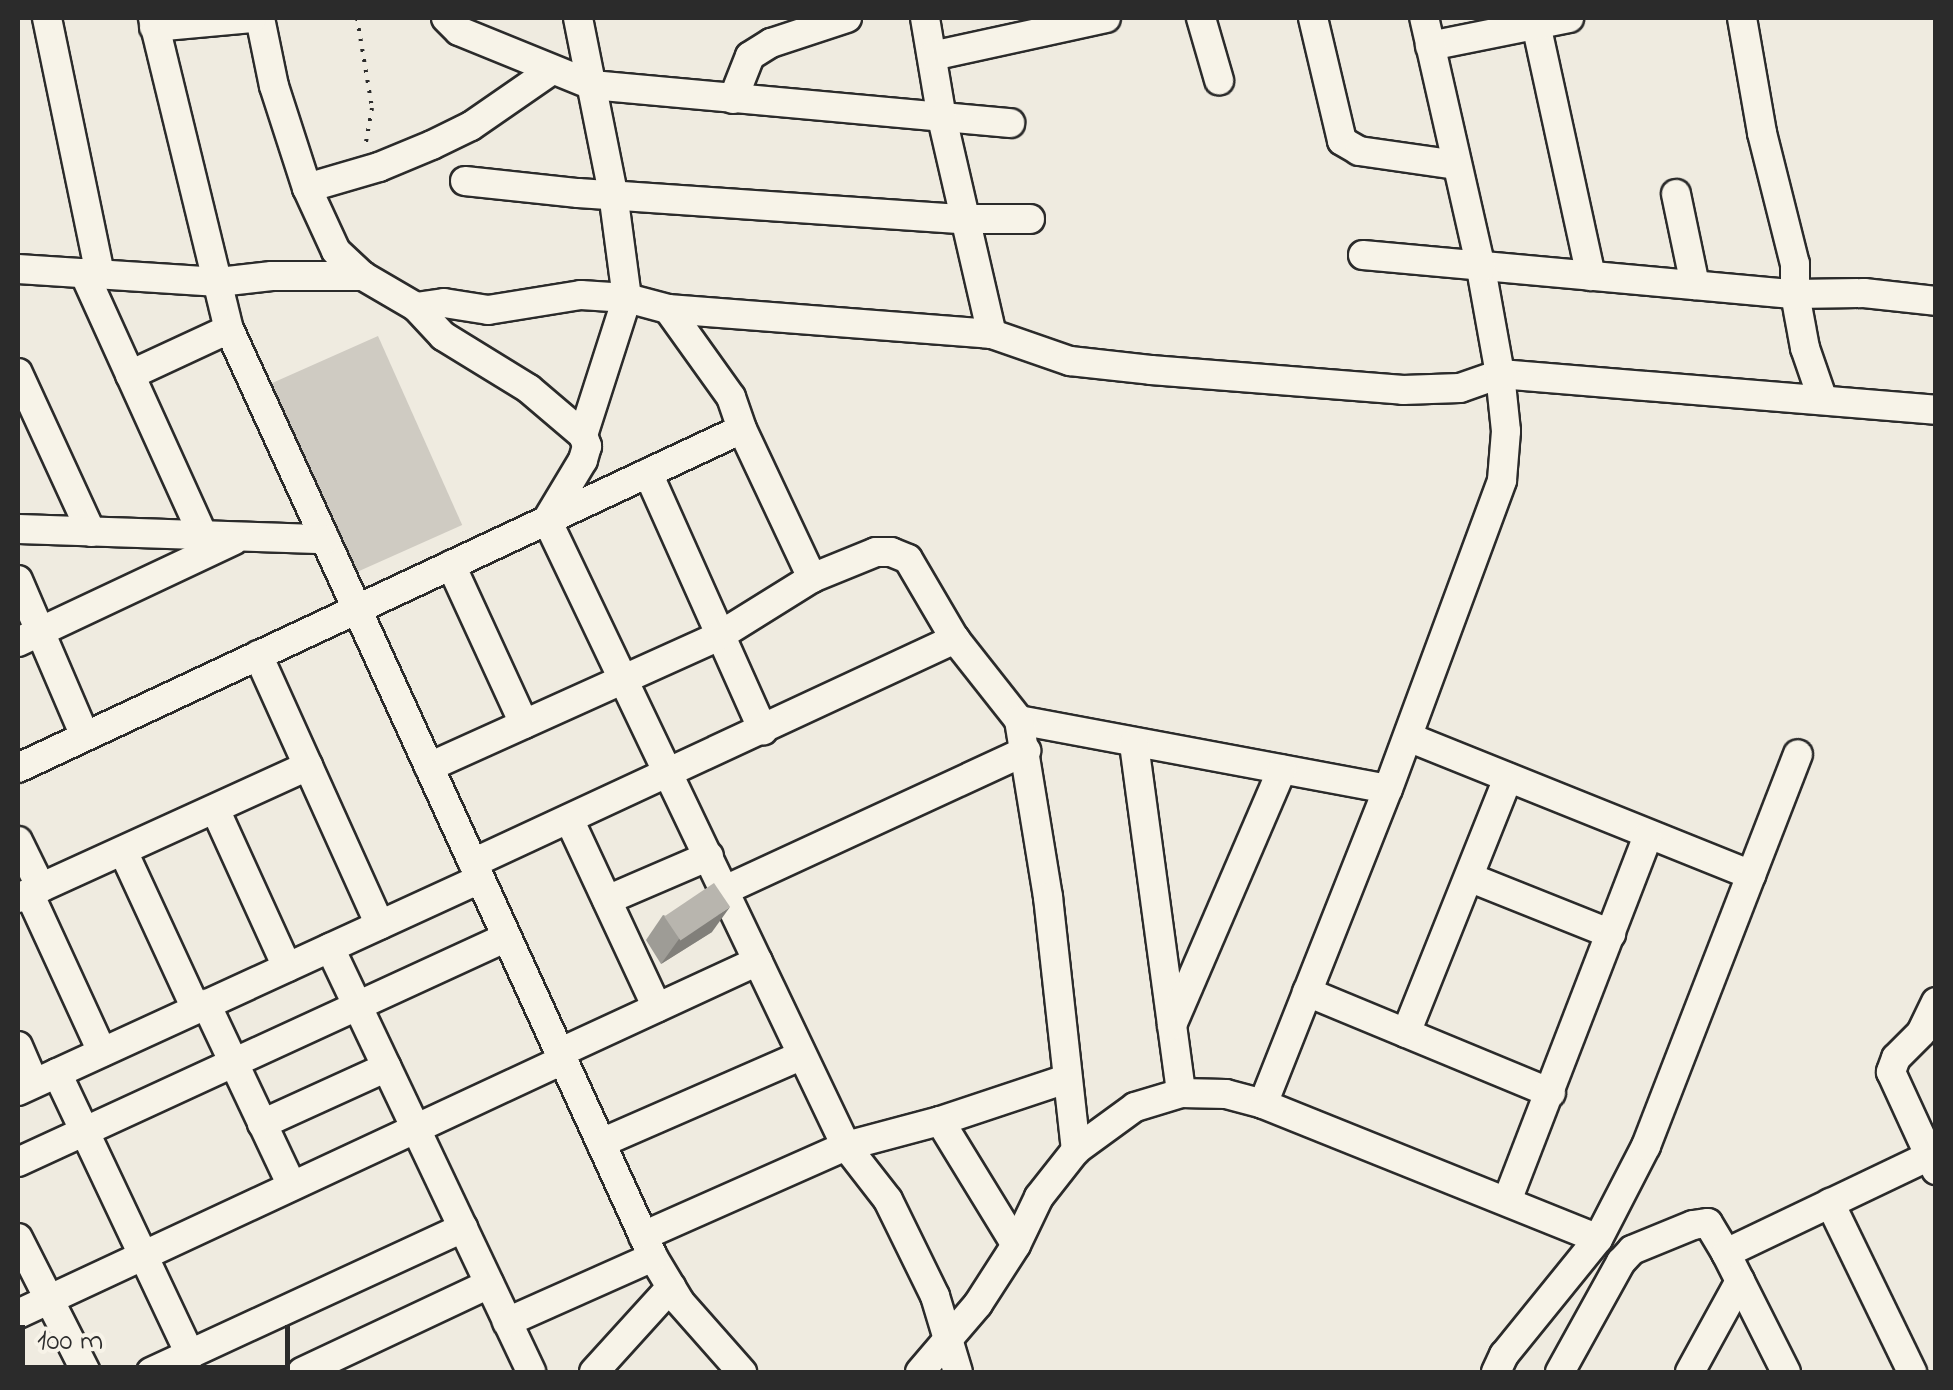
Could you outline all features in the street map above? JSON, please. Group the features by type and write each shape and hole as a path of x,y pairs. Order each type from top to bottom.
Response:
{"street":[{"path":"46,18 92,274 130,375 204,537"},
{"path":"583,435 529,390 443,336 416,306 363,276 336,251 307,188 256,18 154,22 229,329 648,1247 670,1287 742,1372"},
{"path":"446,18 458,32 592,86 1010,123"},
{"path":"547,520 583,460 583,435 627,298 613,193 578,18"},
{"path":"733,99 750,56 771,44 847,18"},
{"path":"925,18 942,118 992,334"},
{"path":"932,56 984,31 1106,18"},
{"path":"1200,18 1219,80"},
{"path":"1313,18 1342,141 1359,152 1456,164"},
{"path":"1262,1104 1408,737 1502,480 1506,431 1500,374 1481,268 1424,18"},
{"path":"1430,46 1569,18"},
{"path":"1742,18 1762,133 1795,264 1795,294 1805,348 1823,400"},
{"path":"1536,24 1592,276"},
{"path":"307,188 398,160 470,126 552,70"},
{"path":"465,181 964,219 1030,219"},
{"path":"1676,194 1695,285"},
{"path":"1363,256 1795,294 1864,293 1936,301"},
{"path":"18,269 218,282 272,276 363,276"},
{"path":"416,306 444,303 488,310 581,296 627,298 668,309 992,334 1070,361 1383,388 1460,388 1500,374 1936,410"},
{"path":"668,309 722,380 812,578"},
{"path":"130,375 229,329"},
{"path":"18,372 91,532"},
{"path":"18,768 742,429"},
{"path":"648,473 763,730"},
{"path":"547,520 846,1146 888,1200 935,1296 958,1372"},
{"path":"18,529 325,539"},
{"path":"29,637 239,538"},
{"path":"429,767 719,636 812,578 876,552 892,552 908,559 955,639 1019,720 1048,897 1076,1150"},
{"path":"451,565 524,724"},
{"path":"18,580 29,637 86,736"},
{"path":"36,1082 380,925 569,819 955,639"},
{"path":"258,656 380,925"},
{"path":"1019,720 1388,789"},
{"path":"1408,737 1751,875"},
{"path":"1134,744 1181,1093"},
{"path":"725,890 1026,750"},
{"path":"1496,1372 1504,1355 1598,1239 1646,1146 1798,755"},
{"path":"29,893 308,766"},
{"path":"1172,1025 1282,770"},
{"path":"1406,1033 1508,778"},
{"path":"215,809 287,967"},
{"path":"569,819 657,1008"},
{"path":"1507,1201 1648,836"},
{"path":"18,840 29,893 102,1052"},
{"path":"122,850 201,1007 234,1063 292,1186"},
{"path":"607,900 709,856"},
{"path":"1471,878 1611,934"},
{"path":"18,1162 507,937"},
{"path":"330,948 507,1322 524,1369"},
{"path":"18,1314 416,1128 758,961"},
{"path":"1307,992 1551,1093"},
{"path":"1726,1253 1933,1160 1891,1072 1896,1058 1928,1030 1936,1002"},
{"path":"18,1046 36,1082 85,1131 144,1256 196,1351 219,1372"},
{"path":"600,1143 802,1055"},
{"path":"262,1124 387,1067"},
{"path":"507,1322 846,1146 940,1121 1066,1080"},
{"path":"920,1372 978,1304 1016,1245 1039,1196 1076,1150 1134,1107 1181,1093 1226,1094 1262,1104 1598,1239"},
{"path":"940,1121 1016,1245"},
{"path":"1830,1204 1912,1372"},
{"path":"1560,1372 1621,1262 1632,1250 1693,1224 1708,1223 1786,1372"},
{"path":"151,1372 463,1228"},
{"path":"18,1238 86,1372"},
{"path":"1690,1372 1740,1281"},
{"path":"302,1372 489,1284"},
{"path":"594,1372 670,1287"}],"path":[{"path":"356,172 372,108 357,18"}],"shaded area":[{"path":"378,336 462,525 348,576 264,387"}],"building":[{"path":"714,883 730,907 680,941 664,917"}]}
